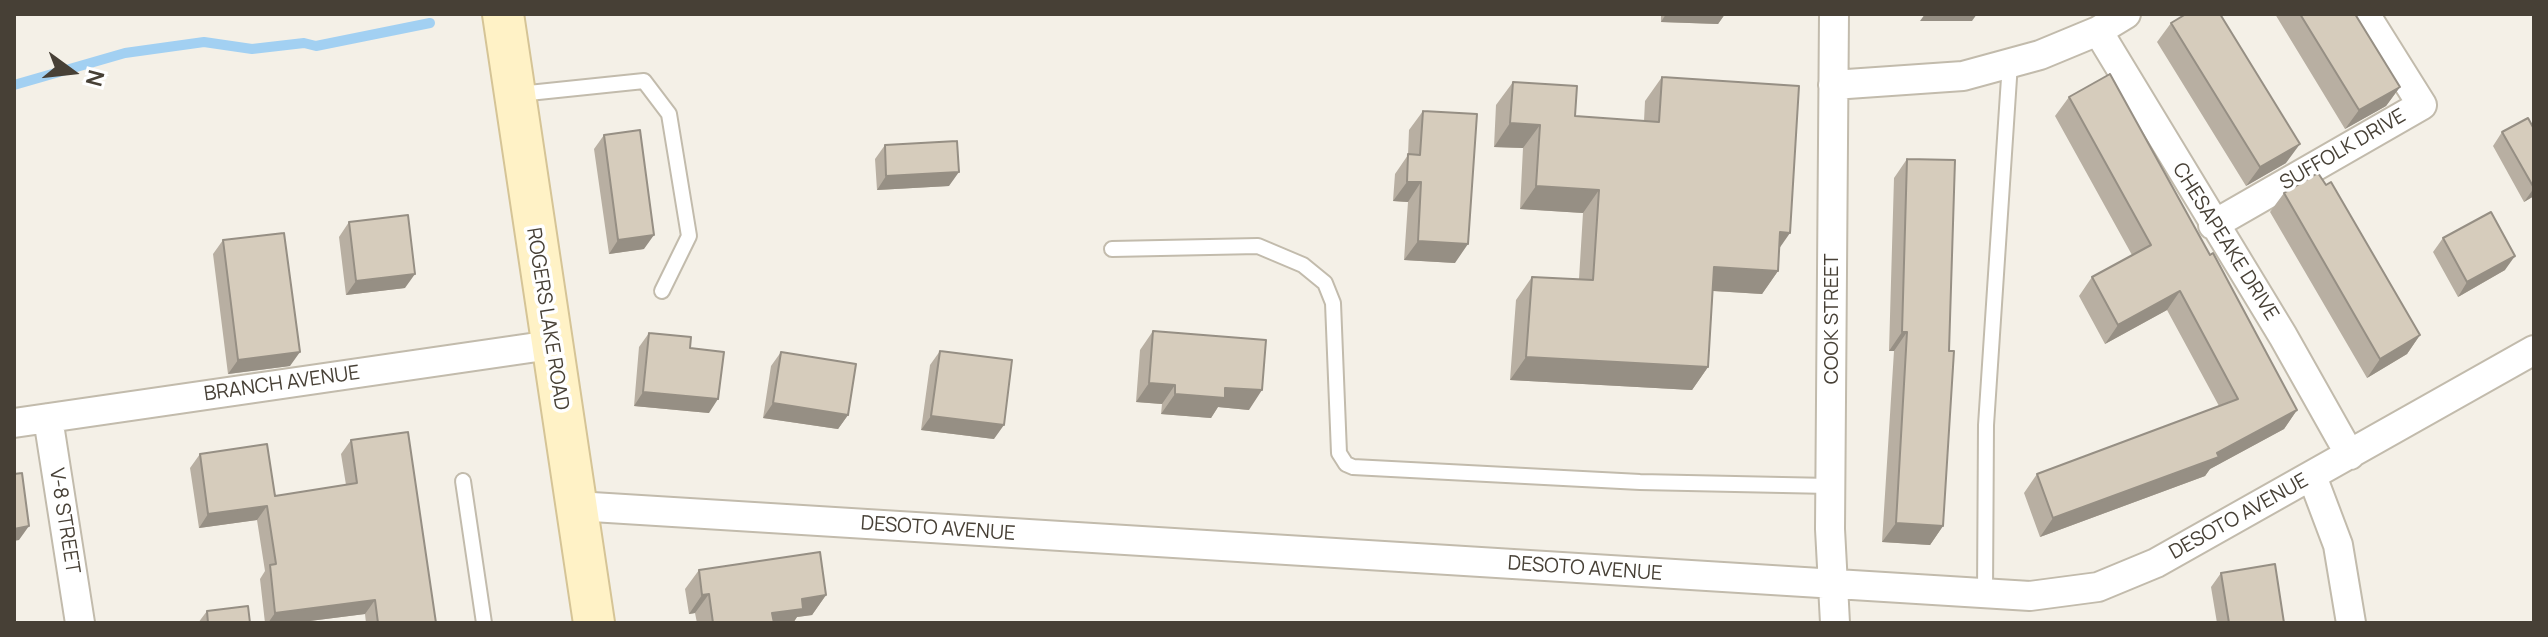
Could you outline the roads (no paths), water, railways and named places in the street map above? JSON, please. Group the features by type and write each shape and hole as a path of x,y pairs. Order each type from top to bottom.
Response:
{"main road":[{"name":"ROGERS LAKE ROAD","path":"503,14 594,623"}],"street":[{"name":"COOK STREET","path":"1834,14 1830,486 1835,623"},
{"path":"1833,85 1963,76 2010,63 2098,31 2126,14"},
{"name":"SUFFOLK DRIVE","path":"2213,225 2422,105 2365,14"},
{"name":"CHESAPEAKE DRIVE","path":"2098,31 2283,336 2350,455"},
{"name":"BRANCH AVENUE","path":"14,423 551,345"},
{"name":"DESOTO AVENUE","path":"576,506 2030,596 2098,587 2156,563 2534,350"},
{"name":"V-8 STREET","path":"48,418 80,623"},
{"path":"2312,476 2338,545 2351,623"}],"lane":[{"path":"1985,593 1986,425 2010,63"},
{"path":"514,95 644,81 661,103 669,114 689,236 662,291"},
{"path":"1112,249 1258,246 1303,265 1325,283 1333,303 1339,453 1346,464 1353,467 1640,482 1830,486"},
{"path":"463,481 484,623"}],"waterway":[{"path":"14,85 125,53 204,42 252,49 304,43 316,46 430,23"}]}
